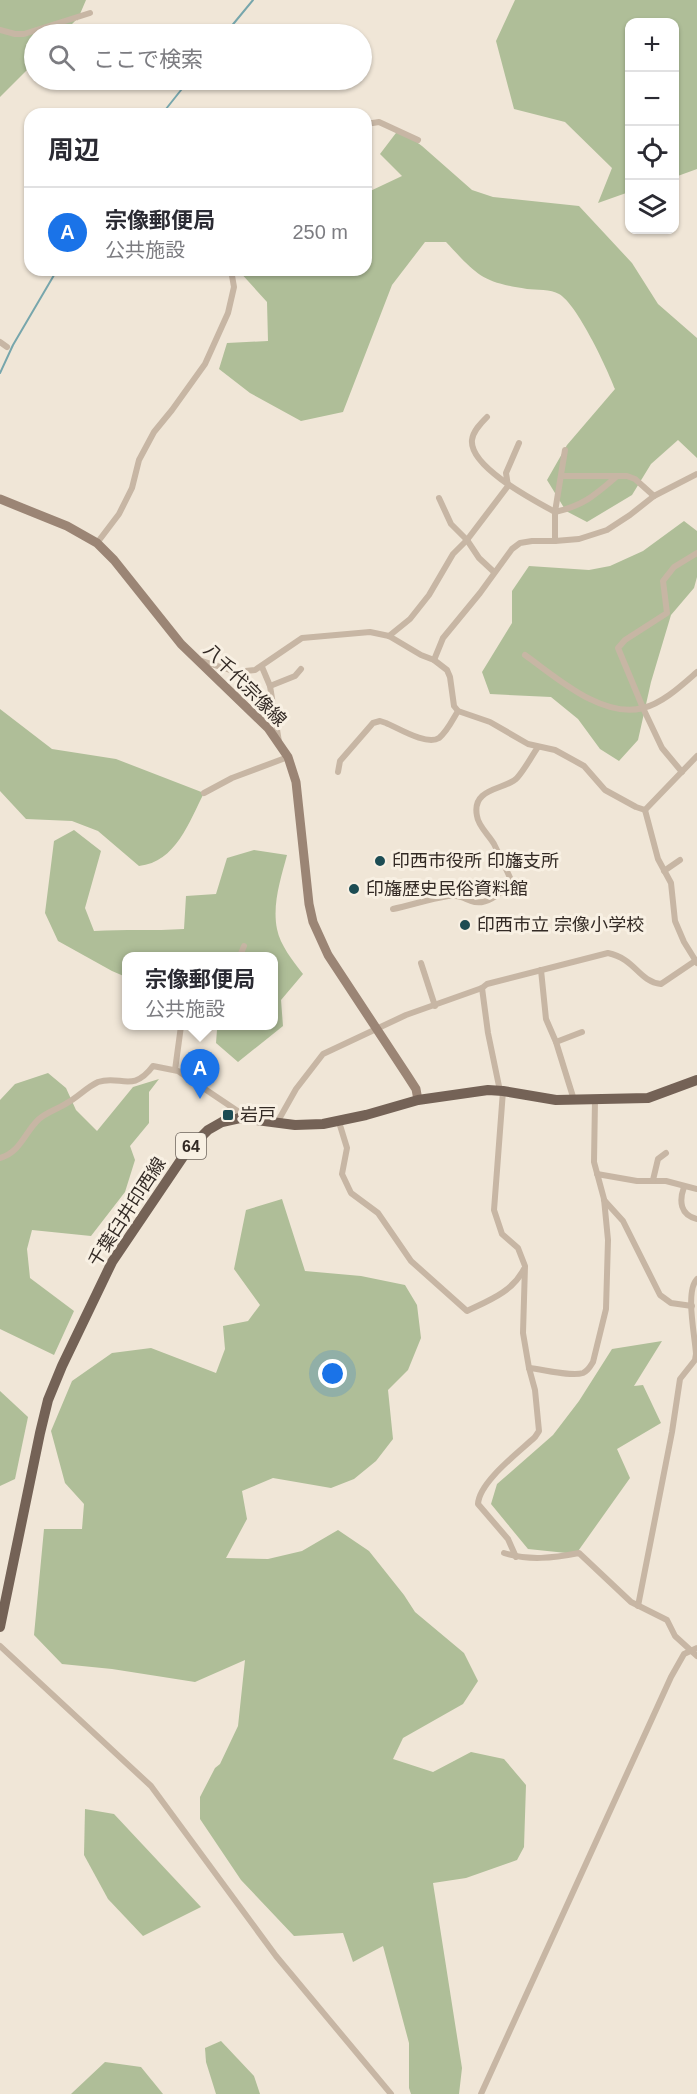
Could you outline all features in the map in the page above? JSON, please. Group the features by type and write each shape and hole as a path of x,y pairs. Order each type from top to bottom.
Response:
{"main road":[{"name":"八千代宗像線","path":"0,499 67,526 97,543 114,560 195,659 268,728 279,742 288,757 296,782 313,922 328,955 416,1089 418,1100"},
{"name":"千葉臼井印西線","path":"0,1627 48,1400 95,1294 132,1229 193,1144 215,1124 249,1118 312,1125 339,1122 418,1100 465,1092 502,1091 556,1100 648,1098 697,1080"}],"street":[{"path":"57,24 90,14"},
{"path":"0,30 24,34"},
{"path":"372,123 379,122 418,140"},
{"path":"97,543 119,514 132,488 139,460 154,432 205,364 228,313 234,287 232,276"},
{"path":"0,342 7,347"},
{"path":"487,417 472,439 472,446 486,467 508,486 555,512 586,501 616,477"},
{"path":"389,636 410,619 429,595 453,555 508,486 506,473 519,443"},
{"path":"555,542 555,512 565,450"},
{"path":"434,660 443,638 512,549 520,543 579,539 607,530 654,496 697,474"},
{"path":"562,476 627,476 635,479 654,496"},
{"path":"439,498 451,524 467,540 479,558 494,572"},
{"path":"682,772 662,748 618,650 619,645 666,613 663,581 674,567 697,553"},
{"path":"195,659 236,672 255,670 262,668 302,638 370,632 389,636 434,660 447,670 452,698 458,711 490,722 528,744 555,750 584,766 605,790 645,810"},
{"path":"525,655 604,706 621,710 643,708 658,701 697,672"},
{"path":"262,668 270,686 279,742"},
{"path":"270,686 295,676 301,669"},
{"path":"338,772 340,761 373,723 380,721 429,741 441,737 458,711"},
{"path":"393,909 446,897 462,896 473,902 482,902 496,897 512,882 493,842 479,822 478,803 495,787 510,784 517,779 538,747"},
{"path":"645,810 697,756"},
{"path":"204,793 232,778 288,757"},
{"path":"278,1121 296,1089 323,1054 406,1014 435,1006 487,984 608,953 626,959 648,980 661,984 696,962 675,921 673,891 653,845 645,810"},
{"path":"664,871 680,860"},
{"path":"242,952 244,946"},
{"path":"421,963 435,1006"},
{"path":"541,970 546,1019 556,1042 574,1100"},
{"path":"482,988 488,1033 502,1091 494,1210 502,1234 518,1248 525,1266 523,1333 535,1390 539,1431 481,1491 478,1504 508,1539 516,1557"},
{"path":"175,1070 180,1030"},
{"path":"556,1042 582,1032"},
{"path":"0,1158 15,1151 38,1120 77,1097 90,1086 106,1080 131,1082 149,1072 153,1066 175,1070 249,1118"},
{"path":"529,1368 582,1374 588,1370 606,1309 608,1240 604,1199 594,1162 595,1100"},
{"path":"339,1122 347,1148 342,1174 351,1193 378,1213 411,1261 467,1311 509,1290 525,1266"},
{"path":"653,1180 658,1159 666,1153"},
{"path":"597,1174 637,1181 653,1180 697,1189"},
{"path":"684,1186 680,1197 682,1210 697,1219"},
{"path":"604,1199 623,1221 660,1295 671,1303 692,1306"},
{"path":"638,1605 680,1379 694,1366 696,1354 691,1288 697,1279"},
{"path":"504,1553 516,1557 550,1559 579,1552 631,1602 667,1620 675,1636 695,1651"},
{"path":"0,1646 151,1786 276,1956 391,2094"},
{"path":"481,2094 671,1677 684,1654 695,1651"}],"green space":[{"path":"0,0 86,0 77,21 77,19 72,24 24,24 24,73 0,97"},
{"path":"515,0 697,0 697,169 679,176 679,18 625,18 625,193 598,203 612,168 565,122 514,109 496,41"},
{"path":"399,129 472,190 493,197 579,206 632,263 658,304 697,338 697,458 678,440 651,464 632,495 587,522 566,511 547,480 567,445 615,389 599,352 583,323 559,294 489,280 473,270 446,242 425,242 392,285 343,412 301,421 250,393 219,369 227,343 268,341 267,302 243,276 372,276 372,190 402,176 380,154"},
{"path":"684,521 697,531 697,577 694,588 671,615 651,682 638,740 619,761 600,749 578,719 551,697 490,694 482,672 512,623 512,591 529,566 589,570 610,566 643,551"},
{"path":"0,709 52,749 116,759 204,793 180,839 163,857 139,866 98,831 72,821 26,819 0,791"},
{"path":"74,830 101,851 85,908 94,931 184,929 186,896 216,894 227,858 254,850 287,855 276,901 277,929 284,947 303,974 281,1000 283,1026 278,1030 278,952 122,952 122,975 58,941 45,913 54,841"},
{"path":"217,1030 278,1030 238,1062 216,1043"},
{"path":"48,1073 66,1088 76,1110 97,1131 133,1087 159,1079 149,1092 149,1123 130,1146 135,1160 125,1192 91,1236 32,1230 27,1249 30,1278 74,1311 54,1355 0,1329 0,1100 15,1084"},
{"path":"282,1199 305,1271 361,1276 405,1285 417,1305 421,1338 408,1370 388,1390 393,1439 376,1461 354,1479 331,1488 273,1478 242,1491 247,1519 226,1558 268,1559 302,1551 338,1530 369,1551 415,1612 464,1653 478,1681 463,1704 403,1738 393,1759 433,1772 471,1752 504,1759 526,1785 524,1847 517,1860 466,1878 433,1883 462,2068 459,2094 411,2094 409,2043 383,1946 353,1962 343,1933 294,1936 241,1880 200,1819 200,1797 215,1768 220,1764 238,1726 245,1660 195,1682 62,1664 34,1635 44,1529 82,1529 84,1504 65,1483 51,1431 72,1381 112,1353 151,1348 216,1373 225,1349 223,1326 248,1321 260,1305 234,1269 246,1210"},
{"path":"662,1341 634,1386 643,1385 661,1423 617,1449 630,1478 576,1554 528,1549 491,1504 497,1484 553,1435 579,1401 612,1349"},
{"path":"0,1391 28,1417 15,1479 0,1486"},
{"path":"85,1809 114,1814 201,1907 143,1936 108,1899 84,1855"},
{"path":"221,2041 254,2076 260,2094 216,2094 206,2062 205,2048"},
{"path":"105,2062 141,2067 163,2094 71,2094"}],"waterway":[{"path":"233,24 253,0"},
{"path":"167,108 181,90"},
{"path":"0,373 13,345 53,276"}],"place":[{"name":"印西市役所 印旛支所","path":"380,861"},
{"name":"印旛歴史民俗資料館","path":"354,889"},
{"name":"印西市立 宗像小学校","path":"465,925"},
{"name":"宗像郵便局","path":"200,1099"},
{"name":"岩戸","path":"228,1115"}]}
